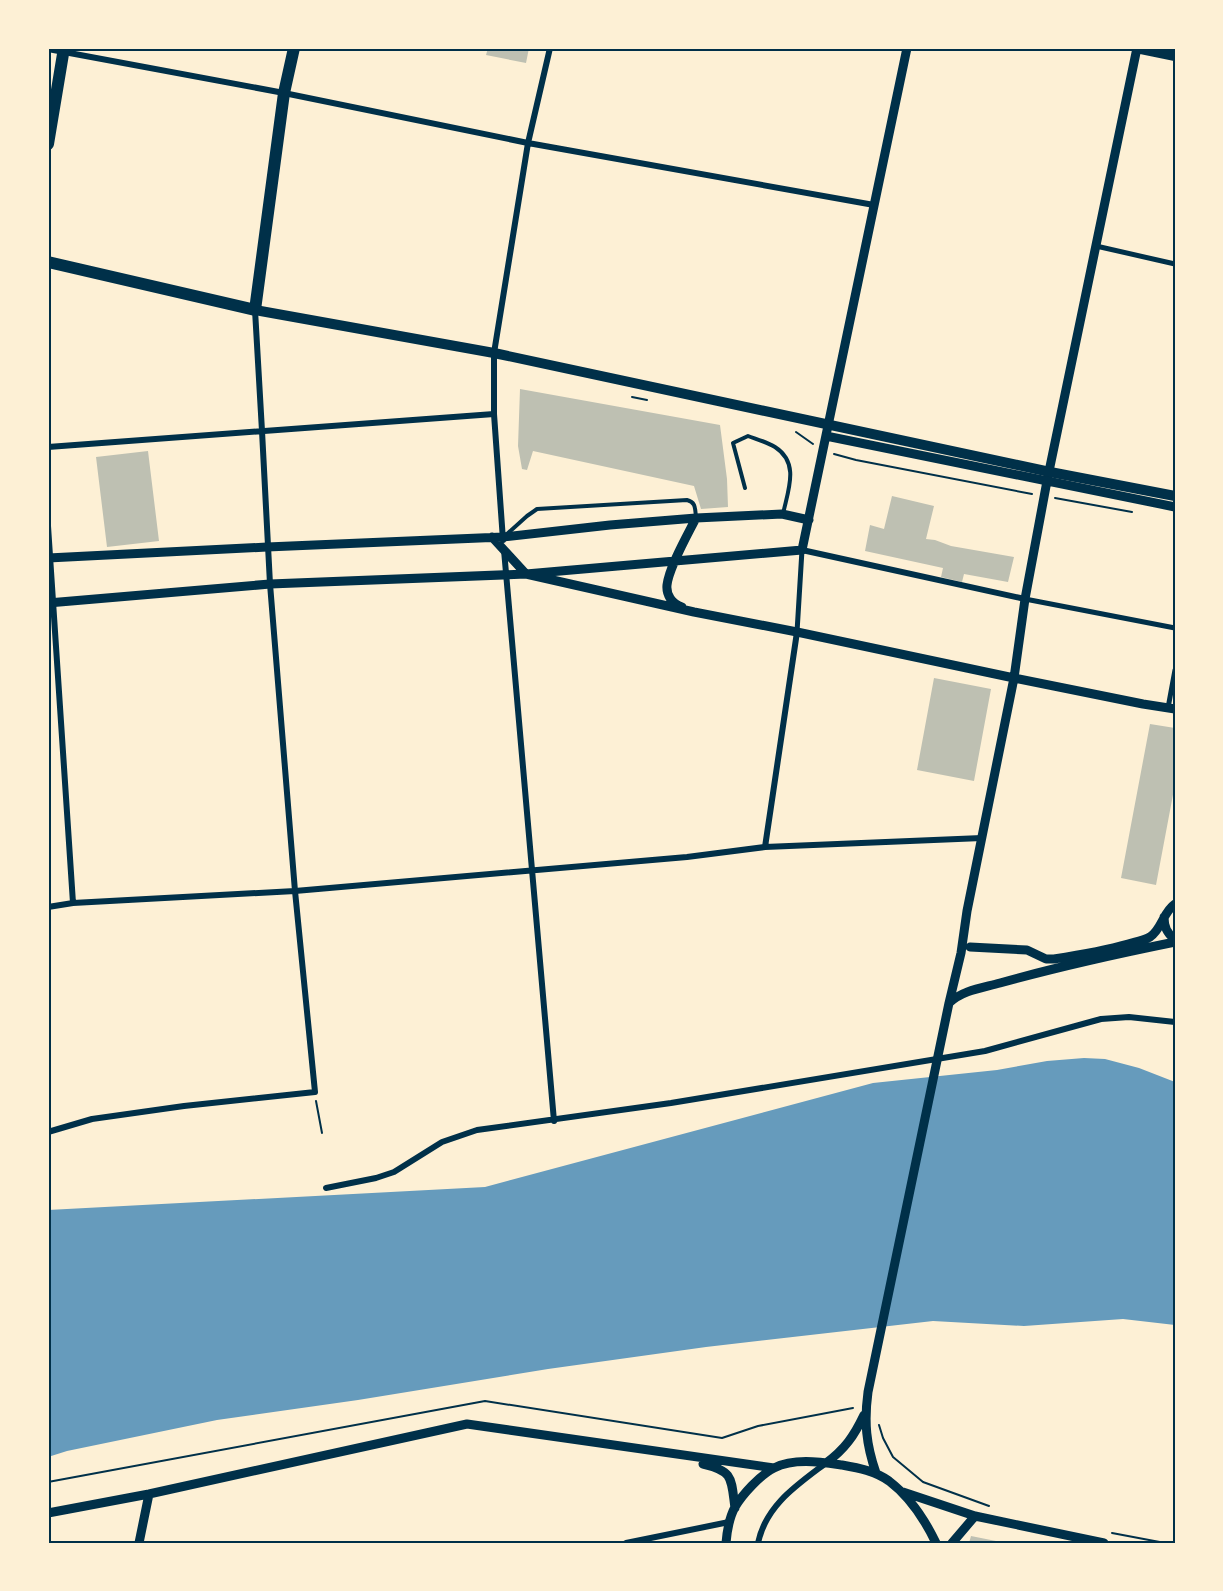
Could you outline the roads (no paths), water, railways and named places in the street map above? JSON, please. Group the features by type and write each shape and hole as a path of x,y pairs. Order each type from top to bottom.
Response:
{"main road":[{"path":"255,310 284,93 294,48"},
{"path":"1137,48 1175,56"},
{"path":"48,144 64,50"},
{"path":"48,262 255,310 494,353 829,424 1048,476 1175,496"}],"street":[{"path":"550,48 528,143 494,353 494,414 503,549 554,1120"},
{"path":"765,847 797,632 802,550 907,48"},
{"path":"876,1473 868,1447 865,1410 868,1392 961,953 1014,678 1025,598 1044,496 1137,48"},
{"path":"48,49 64,50 284,93 528,143 874,205"},
{"path":"1096,246 1175,264"},
{"path":"48,1132 92,1119 184,1106 315,1092 295,891 267,547 255,310"},
{"path":"48,447 494,414"},
{"path":"826,436 1048,476 1175,507"},
{"path":"49,558 503,537 696,518 783,514 809,520"},
{"path":"694,612 675,605 669,597 667,585 675,560 696,518"},
{"path":"48,526 50,603 74,903"},
{"path":"492,537 526,574 694,612 1171,709 1175,670"},
{"path":"50,603 270,584 526,574 802,550 1175,628"},
{"path":"48,907 74,903 295,891 687,857 765,847 982,838"},
{"path":"963,939 965,945 970,947 1025,950 1046,959 1114,948 1151,936 1173,905 1175,894"},
{"path":"948,1008 955,997 966,993 1031,974 1175,941 1166,930 1164,917"},
{"path":"961,953 970,947"},
{"path":"1025,950 1032,953 1037,962 1031,974"},
{"path":"953,984 957,991 966,993"},
{"path":"326,1188 394,1172 442,1142 477,1130 672,1103 985,1051 1101,1019 1129,1017 1175,1022"},
{"path":"758,1543 762,1527 772,1509 794,1487 836,1455 852,1438 865,1410"},
{"path":"48,1513 149,1494 466,1424 774,1468"},
{"path":"642,1449 721,1468 731,1479 735,1508"},
{"path":"726,1543 729,1522 735,1508 758,1480 774,1468 809,1462 860,1468 876,1473 902,1491 975,1516 1104,1543"},
{"path":"902,1491 924,1521 936,1543"},
{"path":"139,1543 149,1494"},
{"path":"952,1543 975,1516"},
{"path":"626,1543 729,1522"}],"lane":[{"path":"746,488 733,443 748,436 774,446 787,457 791,470 783,514"},
{"path":"503,537 537,509 687,500 696,506 696,518"}],"water":[{"path":"1084,1058 1105,1059 1139,1068 1175,1082 1175,1325 1123,1319 1024,1326 933,1321 706,1347 217,1420 48,1457 48,1210 485,1187 873,1083"}]}
